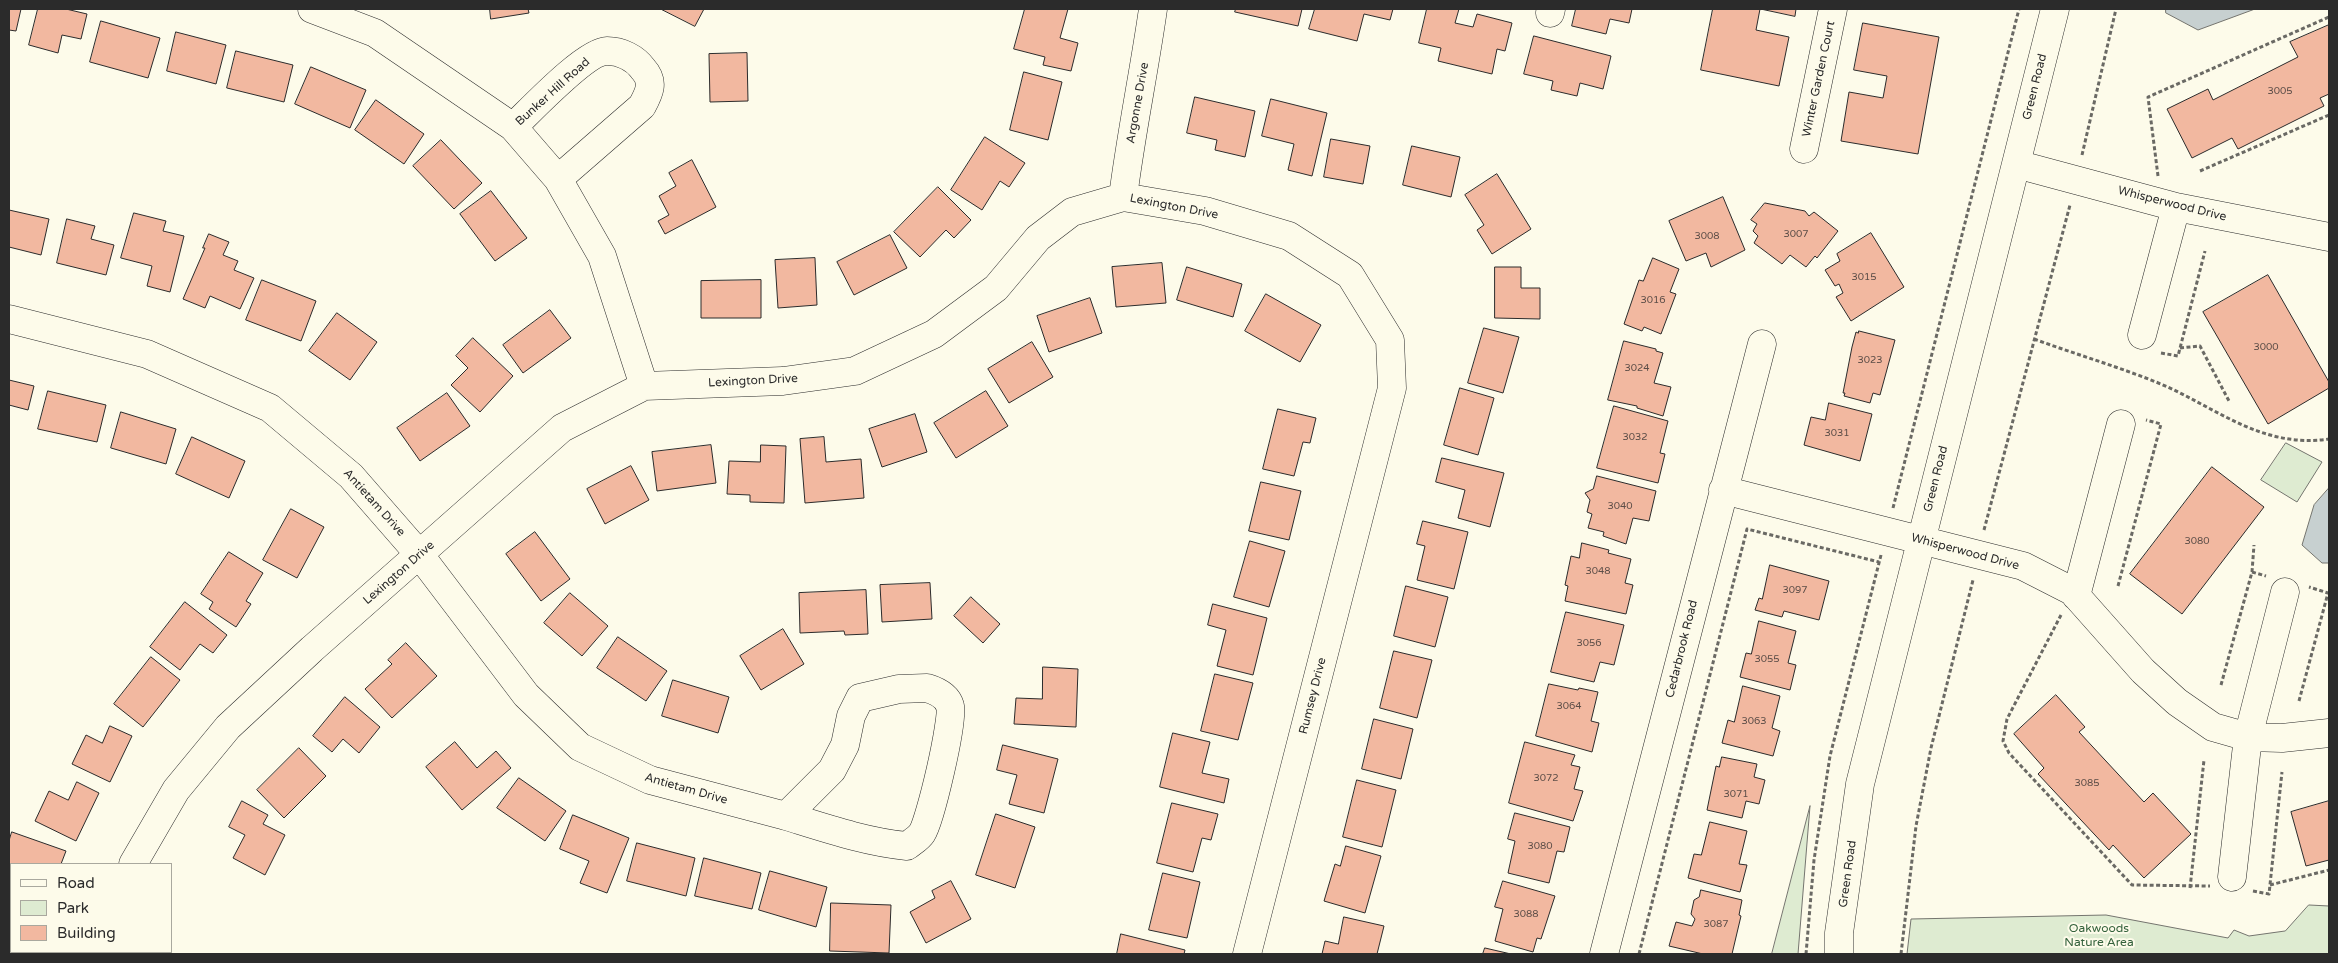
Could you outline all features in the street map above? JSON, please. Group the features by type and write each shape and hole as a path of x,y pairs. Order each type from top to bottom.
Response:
{"street":[{"name":"Bunker Hill Road","path":"312,9 375,33 513,127 558,179 602,256 644,386"},
{"name":"Argonne Drive","path":"1123,197 1153,9"},
{"name":"Winter Garden Court","path":"1804,148 1833,9"},
{"name":"Green Road","path":"1839,954 1839,933 1860,784 2055,9"},
{"name":"Bunker Hill Road","path":"513,127 587,59 606,51 623,53 638,62 648,74 651,90 642,106 558,179"},
{"name":"Whisperwood Drive","path":"2016,164 2176,207 2329,238"},
{"name":"Lexington Drive","path":"134,863 176,790 228,727 419,554 562,428 644,386 783,382 855,371 934,334 996,288 1038,238 1072,212 1123,197 1204,211 1289,236 1350,275 1390,340 1392,388 1379,438"},
{"path":"2150,344 2176,207"},
{"name":"Antietam Drive","path":"9,318 147,354 270,408 351,476 419,554 526,695 580,747 650,780 786,816 830,830 888,844 907,846 922,834 939,777 950,726 950,706 940,693 927,688 899,689 860,698 851,716 845,745 832,770 786,816"},
{"name":"Cedarbrook Road","path":"1604,954 1762,344"},
{"path":"2071,601 2132,422"},
{"name":"Rumsey Drive","path":"1247,954 1379,438"},
{"name":"Whisperwood Drive","path":"1723,490 2023,566 2072,591 2071,601 2143,671 2177,702 2213,727 2248,737 2282,738 2329,733"},
{"path":"2231,885 2248,737 2285,592"}],"path":[{"path":"1896,498 2019,9"},
{"path":"2081,157 2116,9"},
{"path":"2158,177 2148,98 2329,17"},
{"path":"2200,171 2329,115"},
{"path":"1984,532 2072,198"},
{"path":"2150,344 2178,356 2204,251"},
{"path":"2034,339 2156,382 2252,430 2298,441 2329,439"},
{"path":"2180,348 2200,346 2229,401"},
{"path":"2118,586 2161,424 2132,422"},
{"path":"1639,954 1747,529 1879,562 1830,756 1814,860 1806,954"},
{"path":"2221,685 2252,572 2254,545"},
{"path":"1901,954 1916,826 1931,748 1976,572"},
{"path":"2071,601 2007,719 2008,724 2003,741 2009,753 2132,885 2190,888 2231,885 2269,894 2282,772"},
{"path":"2190,888 2204,760"},
{"path":"2270,885 2329,870"}],"green space":[{"path":"2286,443 2322,462 2297,502 2261,480"},
{"path":"1810,806 1798,954 1772,954"},
{"name":"Oakwoods Nature Area","path":"2309,905 2329,906 2329,954 1907,954 1911,919 2106,915 2228,938 2234,930 2249,936 2285,931"}],"shaded area":[{"path":"2166,9 2255,9 2198,30 2166,13"},
{"path":"2329,488 2329,563 2322,563 2302,545 2314,505"}],"building":[{"path":"9,9 21,9 16,31 9,30"},
{"path":"38,9 66,9 87,14 81,39 62,35 58,53 29,45"},
{"path":"490,9 528,9 529,13 491,19"},
{"path":"661,9 704,9 695,26"},
{"path":"1025,9 1068,9 1060,38 1078,43 1071,71 1043,65 1045,57 1014,49"},
{"path":"1236,9 1302,9 1298,26 1235,12"},
{"path":"1315,9 1393,9 1390,20 1364,14 1357,41 1309,29"},
{"path":"1427,9 1459,9 1455,23 1473,27 1477,14 1512,23 1505,51 1497,49 1492,74 1438,61 1441,48 1419,43"},
{"path":"1576,9 1632,9 1629,23 1610,19 1606,34 1572,26"},
{"path":"1713,9 1760,9 1756,30 1789,37 1779,86 1701,70"},
{"path":"1761,9 1796,9 1795,16"},
{"path":"101,21 160,38 148,78 90,62"},
{"path":"1863,23 1939,37 1918,154 1841,141 1849,92 1883,98 1887,76 1854,70"},
{"path":"2329,25 2329,94 2320,98 2324,106 2238,149 2232,138 2192,158 2167,109 2208,89 2213,100 2298,57 2290,42"},
{"path":"176,32 226,45 216,84 167,71"},
{"path":"1534,36 1611,56 1603,89 1580,83 1577,96 1551,90 1553,81 1524,74"},
{"path":"236,51 293,65 284,102 227,88"},
{"path":"747,53 748,101 710,102 709,54"},
{"path":"311,67 366,90 350,128 295,104"},
{"path":"1024,72 1062,82 1048,140 1010,130"},
{"path":"1195,97 1255,111 1245,157 1215,150 1217,140 1187,133"},
{"path":"1271,99 1327,113 1312,176 1288,170 1294,144 1262,136"},
{"path":"376,100 424,134 404,164 355,130"},
{"path":"985,137 1025,163 1009,187 1000,181 982,210 951,190"},
{"path":"1331,139 1370,146 1363,184 1324,177"},
{"path":"441,140 482,183 454,209 413,166"},
{"path":"1412,146 1460,157 1451,197 1403,185"},
{"path":"692,160 716,207 665,234 658,221 669,215 659,196 676,186 669,173"},
{"path":"1497,174 1531,229 1492,254 1477,230 1484,225 1465,195"},
{"path":"938,187 971,220 954,238 946,230 920,257 894,232"},
{"path":"491,191 527,238 495,261 460,214"},
{"path":"1723,197 1745,250 1711,267 1706,253 1686,261 1669,221"},
{"path":"1765,203 1805,211 1809,216 1814,212 1838,231 1817,258 1815,256 1806,267 1790,255 1782,264 1754,243 1758,236 1753,231 1757,224 1751,220"},
{"path":"9,210 49,219 41,255 9,247"},
{"path":"134,213 166,221 163,231 184,236 170,292 147,286 152,266 121,258"},
{"path":"67,219 95,226 91,239 114,245 106,275 57,263"},
{"path":"1871,233 1904,287 1851,321 1836,297 1843,293 1839,284 1835,286 1825,270 1840,261 1837,254"},
{"path":"209,234 229,242 223,255 238,261 234,270 254,278 240,309 210,296 205,308 183,299"},
{"path":"890,235 907,268 854,295 837,262"},
{"path":"815,258 817,305 778,308 775,260"},
{"path":"1653,258 1679,269 1670,292 1676,294 1661,334 1644,327 1642,331 1624,324 1639,280 1643,281"},
{"path":"1162,263 1166,303 1116,307 1112,267"},
{"path":"1187,267 1242,284 1233,317 1177,300"},
{"path":"1495,267 1521,267 1521,288 1540,288 1540,319 1495,318"},
{"path":"2268,275 2329,382 2329,388 2268,424 2203,312"},
{"path":"262,280 316,301 301,341 246,320"},
{"path":"761,280 761,318 701,318 701,281"},
{"path":"1266,294 1321,325 1300,362 1245,331"},
{"path":"1090,298 1102,333 1049,352 1037,316"},
{"path":"550,310 571,338 523,373 503,345"},
{"path":"337,313 377,342 350,380 309,351"},
{"path":"1484,328 1519,337 1503,393 1468,383"},
{"path":"1859,331 1895,340 1880,395 1873,393 1870,403 1844,396 1845,393 1843,393 1852,347 1856,332 1858,333"},
{"path":"473,338 513,376 480,412 451,385 468,368 456,356"},
{"path":"1624,341 1656,349 1656,351 1663,353 1654,383 1671,387 1663,416 1637,408 1637,406 1608,400"},
{"path":"1032,342 1053,377 1009,403 988,369"},
{"path":"9,380 34,386 28,410 9,405"},
{"path":"1460,388 1494,398 1478,455 1444,445"},
{"path":"48,391 106,405 97,442 38,429"},
{"path":"986,391 1008,426 956,458 934,423"},
{"path":"447,393 470,426 420,461 397,428"},
{"path":"1829,403 1872,414 1860,461 1804,445 1811,417 1825,420"},
{"path":"1614,406 1668,421 1660,453 1665,454 1658,483 1597,468"},
{"path":"1278,409 1316,418 1310,443 1303,442 1294,476 1263,469"},
{"path":"121,412 176,429 166,464 111,448"},
{"path":"915,414 927,452 882,467 869,429"},
{"path":"192,437 245,461 229,498 176,474"},
{"path":"824,437 826,462 861,459 864,498 805,503 800,439"},
{"path":"711,445 716,483 657,491 652,452"},
{"path":"761,445 786,446 784,503 750,502 750,495 727,494 729,461 760,462"},
{"path":"1442,458 1504,473 1490,527 1458,518 1465,490 1436,482"},
{"path":"631,466 649,500 605,524 587,489"},
{"path":"2212,467 2264,507 2182,614 2130,574"},
{"path":"1597,476 1656,491 1649,521 1633,518 1626,544 1603,536 1604,532 1588,528 1592,514 1587,512 1590,500 1585,493 1593,489"},
{"path":"1261,482 1301,491 1289,540 1249,531"},
{"path":"291,509 324,527 297,578 263,560"},
{"path":"1423,521 1468,532 1454,589 1417,580 1425,546 1417,544"},
{"path":"535,532 570,579 541,601 506,554"},
{"path":"1250,541 1285,551 1269,607 1234,597"},
{"path":"1582,543 1609,550 1608,553 1631,559 1625,583 1633,585 1626,614 1565,601 1568,586 1565,585 1571,556 1579,558"},
{"path":"229,552 263,573 246,601 251,604 236,627 209,609 213,602 201,594"},
{"path":"1770,565 1829,581 1819,620 1784,611 1782,617 1755,610 1759,598 1762,599"},
{"path":"930,583 932,619 882,622 880,585"},
{"path":"1406,586 1448,597 1435,647 1394,636"},
{"path":"866,590 868,634 845,635 844,631 800,633 799,593"},
{"path":"570,593 608,626 582,656 544,623"},
{"path":"971,597 1000,624 983,643 954,616"},
{"path":"185,602 227,635 213,653 200,644 180,670 150,647"},
{"path":"1213,604 1267,618 1253,675 1217,666 1226,630 1208,625"},
{"path":"1566,612 1624,625 1614,665 1600,662 1594,682 1551,672"},
{"path":"1759,621 1796,631 1788,663 1796,665 1790,690 1740,677 1746,653 1751,654"},
{"path":"783,629 804,664 761,690 740,656"},
{"path":"618,637 667,671 646,701 597,668"},
{"path":"406,643 437,676 392,718 365,689 392,664 388,660"},
{"path":"1394,651 1432,660 1417,718 1380,708"},
{"path":"151,657 180,680 143,727 114,704"},
{"path":"1043,667 1078,669 1076,727 1014,724 1016,698 1042,699"},
{"path":"1215,674 1253,683 1238,740 1201,731"},
{"path":"673,680 729,697 718,733 662,716"},
{"path":"1549,684 1598,692 1591,721 1599,723 1592,752 1536,736"},
{"path":"1743,686 1780,696 1772,728 1780,731 1773,756 1722,743 1728,720 1734,722"},
{"path":"2056,695 2085,727 2079,732 2144,802 2153,793 2191,834 2144,878 2113,845 2109,850 2038,774 2044,768 2014,734"},
{"path":"345,697 380,727 359,753 343,739 332,752 313,736"},
{"path":"1374,719 1413,729 1401,779 1362,769"},
{"path":"110,726 132,736 110,782 72,764 86,735 102,743"},
{"path":"1173,733 1210,742 1202,773 1229,779 1224,803 1160,787"},
{"path":"455,742 477,768 496,751 511,768 462,810 426,767"},
{"path":"1525,742 1575,755 1571,765 1580,767 1574,789 1583,791 1573,821 1509,803"},
{"path":"1003,745 1058,759 1044,813 1009,804 1017,775 997,770"},
{"path":"299,748 326,776 284,818 257,790"},
{"path":"1722,757 1757,764 1754,777 1765,780 1759,804 1746,801 1742,818 1707,810 1716,766 1719,767"},
{"path":"519,778 566,811 545,841 497,808"},
{"path":"1357,780 1396,790 1382,847 1343,837"},
{"path":"77,782 99,793 76,841 35,821 49,791 68,800"},
{"path":"242,801 268,815 263,824 285,835 265,875 233,858 245,835 229,827"},
{"path":"2329,801 2329,860 2306,866 2291,812"},
{"path":"1172,803 1218,814 1211,840 1202,838 1193,872 1157,863"},
{"path":"1515,813 1570,827 1564,852 1557,851 1549,883 1508,873 1515,841 1508,839"},
{"path":"996,814 1035,827 1015,888 976,875"},
{"path":"573,815 629,838 607,893 580,883 589,861 560,849"},
{"path":"1710,822 1747,831 1739,864 1747,865 1740,892 1688,878 1694,854 1701,855"},
{"path":"12,832 66,851 61,863 10,863 10,892 9,841"},
{"path":"637,843 695,858 686,896 627,881"},
{"path":"1346,846 1381,856 1365,913 1324,901 1335,864 1340,866"},
{"path":"704,858 761,873 752,909 695,896"},
{"path":"770,871 827,887 816,927 759,910"},
{"path":"1163,873 1200,882 1187,938 1149,930"},
{"path":"951,881 971,919 926,943 910,912 935,898 932,891"},
{"path":"1503,881 1555,896 1541,939 1537,938 1533,952 1495,941 1503,909 1495,907"},
{"path":"1701,890 1742,900 1739,915 1741,916 1732,954 1703,954 1669,946 1676,922 1692,926 1695,919 1691,914 1694,900 1699,897"},
{"path":"9,901 10,953 13,954 9,954"},
{"path":"831,903 891,905 889,953 830,951"},
{"path":"1344,917 1384,926 1377,954 1322,954 1325,941 1338,944"},
{"path":"1121,934 1185,950 1184,954 1117,954"},
{"path":"1485,948 1511,954 1483,954"}]}
